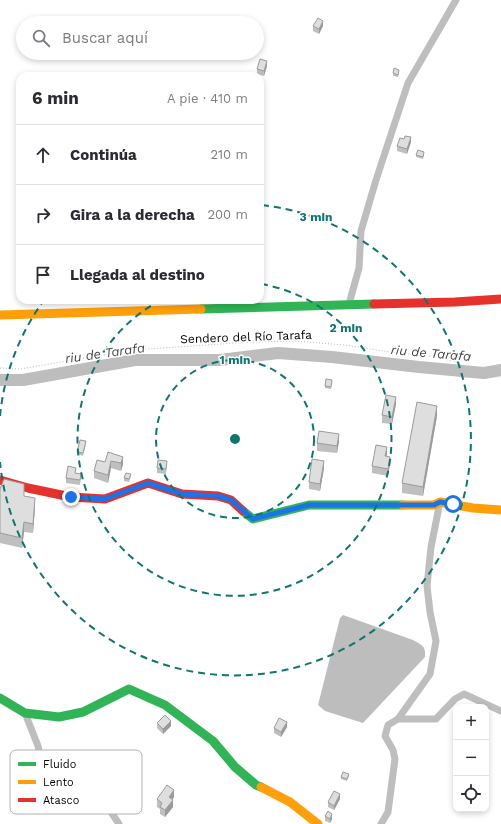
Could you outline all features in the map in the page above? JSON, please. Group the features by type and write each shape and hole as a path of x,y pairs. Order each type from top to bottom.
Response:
{"street":[{"path":"349,304 359,268 361,231 408,83 456,0"},
{"path":"0,315 455,302 501,298"},
{"path":"0,480 28,488 71,497 105,499 148,483 182,494 218,496 231,500 253,519 309,505 434,505 440,502 473,508 501,510"},
{"path":"381,824 388,812 395,759 393,750 385,736 388,725 398,719 430,674 436,641 427,586 431,547 440,502"},
{"path":"0,698 25,713 59,717 83,712 129,690 165,705 213,741 235,767 256,785 290,802 318,824"},
{"path":"398,719 436,719 455,698 464,694 501,711"},
{"path":"25,713 39,750"},
{"path":"112,814 119,824"}],"path":[{"name":"Sendero del Río Tarafa","path":"0,368 20,369 133,350 252,342 294,341 345,345 436,357 460,363 458,376 501,376"}],"shaded area":[{"path":"343,615 413,640 421,645 425,650 425,657 363,723 325,711 318,705 340,618"}],"building":[{"path":"318,18 323,21 319,29 313,26"},
{"path":"260,60 267,61 264,71 257,69"},
{"path":"394,68 399,70 398,75 393,73"},
{"path":"405,136 411,137 407,149 397,146 400,138 404,139"},
{"path":"418,150 424,152 423,157 416,155"},
{"path":"326,379 332,380 331,387 325,386"},
{"path":"386,395 396,397 392,417 382,415"},
{"path":"417,402 437,406 423,487 402,483"},
{"path":"319,431 339,434 337,446 317,443"},
{"path":"80,440 86,441 83,453 77,452"},
{"path":"376,445 387,447 385,456 390,457 388,469 372,466"},
{"path":"108,452 123,457 121,463 111,461 108,475 94,471 97,460 105,462"},
{"path":"312,459 324,461 320,484 309,482"},
{"path":"158,460 167,461 166,469 157,468"},
{"path":"68,466 76,468 75,473 81,474 80,480 66,478"},
{"path":"126,473 131,474 129,479 124,478"},
{"path":"4,479 24,484 24,496 35,498 33,524 24,522 22,538 0,533 0,489"},
{"path":"165,715 171,721 163,729 157,723"},
{"path":"279,718 287,722 281,732 274,728"},
{"path":"343,772 349,774 347,779 341,777"},
{"path":"167,785 174,790 169,797 173,800 165,810 160,807 162,803 157,799"},
{"path":"334,791 340,794 334,806 328,802"},
{"path":"328,811 332,814 330,819 325,816"}],"waterway":[{"name":"riu de Tarafa","path":"0,380 23,380 135,360 220,360 278,353 332,357 484,373 501,370"}],"traffic: fast":[{"path":"201,309 374,304"},
{"path":"243,511 253,519 309,505 403,505"},
{"path":"0,698 25,713 59,717 83,712 129,689 165,705 213,741 235,767 256,785 261,787"}],"traffic: slow":[{"path":"0,315 201,309"},
{"path":"403,505 434,505 440,502 473,508 501,510"},
{"path":"261,787 290,802 318,824"}],"traffic: jam":[{"path":"374,304 501,299"},
{"path":"0,480 28,488 71,497 105,499 148,483 182,494 218,496 231,500 243,511"}],"route":[{"path":"71,497 105,499 148,483 182,494 218,496 231,500 253,519 309,505 434,505 440,502 453,504"}]}
